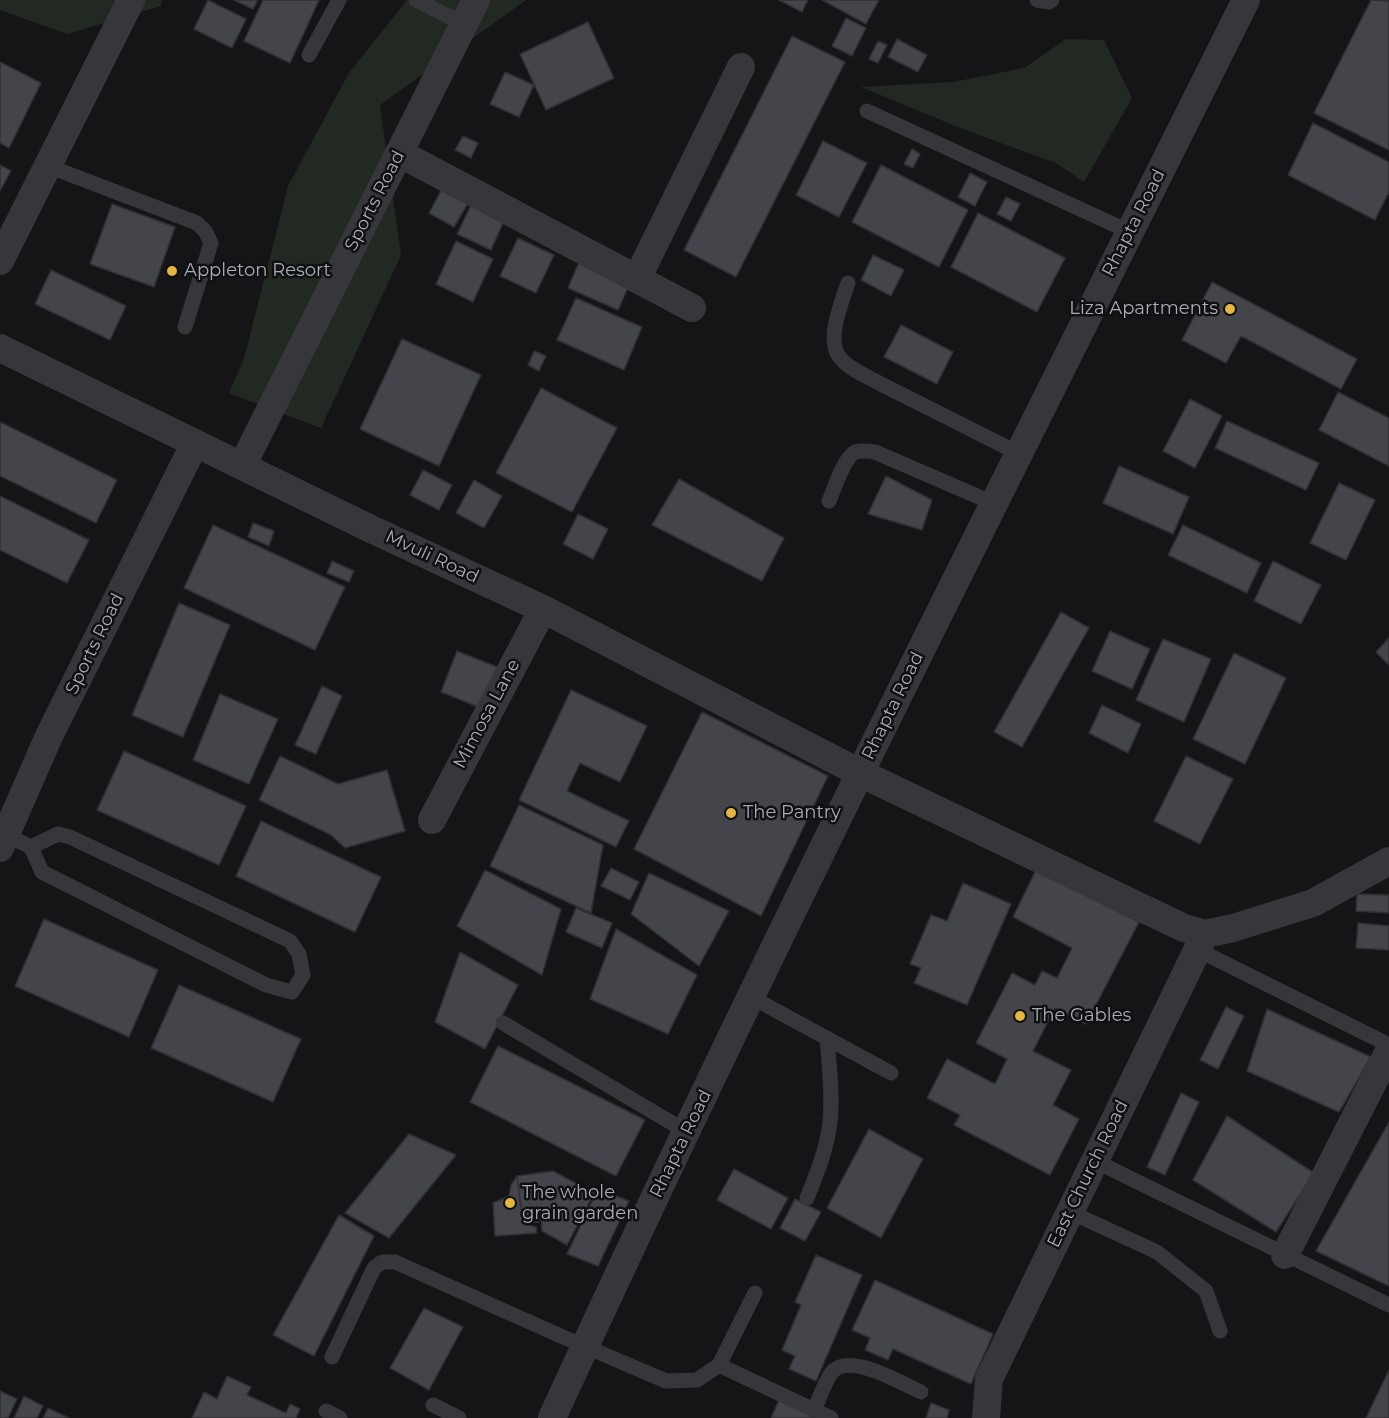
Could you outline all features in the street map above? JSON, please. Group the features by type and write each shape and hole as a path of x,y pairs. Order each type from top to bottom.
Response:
{"street":[{"path":"0,261 131,0"},
{"name":"Rhapta Road","path":"552,1418 751,997 860,773 1246,0"},
{"name":"Sports Road","path":"242,466 470,12"},
{"path":"637,279 741,67"},
{"path":"399,153 692,308"},
{"name":"Mvuli Road","path":"0,348 371,529 543,609 860,773"},
{"name":"Sports Road","path":"12,843 49,736 195,443"},
{"name":"Mimosa Lane","path":"432,820 543,609"},
{"path":"860,773 1173,924 1201,942 1233,928 1313,903 1389,861"},
{"name":"East Church Road","path":"986,1418 989,1378 1201,942"},
{"path":"1285,1255 1389,1051"}],"lane":[{"path":"309,55 339,0"},
{"path":"416,0 470,12"},
{"path":"1037,0 1049,2 1052,0"},
{"path":"867,111 1130,232"},
{"path":"48,166 197,223 205,231 212,243 185,327"},
{"path":"848,283 838,316 834,341 837,353 860,373 1018,453"},
{"path":"829,501 846,462 853,453 863,450 875,452 993,503"},
{"path":"58,834 70,837 290,941 299,954 303,975 292,992 266,985 42,872 12,843 58,834"},
{"path":"1201,942 1389,1045"},
{"path":"751,997 891,1073"},
{"path":"503,1023 687,1132"},
{"path":"807,1198 823,1157 830,1122 831,1091 827,1038"},
{"path":"1095,1161 1389,1305"},
{"path":"1070,1212 1157,1252 1206,1291 1220,1331"},
{"path":"332,1357 374,1268 382,1262 395,1262 666,1381 697,1380 720,1365 754,1293"},
{"path":"814,1410 832,1372 843,1364 858,1365 921,1392"},
{"path":"720,1365 831,1418"},
{"path":"433,1405 459,1418"},
{"path":"326,1411 340,1418"}],"shaded area":[{"path":"0,0 161,0 161,6 67,34 0,10"},
{"path":"407,0 526,0 380,105 401,255 321,428 229,393 244,359 288,186 349,73"},
{"path":"1066,39 1104,40 1132,98 1084,182 1056,163 960,128 861,87 953,82 1024,68"}],"building":[{"path":"208,0 246,19 232,48 194,29"},
{"path":"234,0 258,0 253,9"},
{"path":"263,0 319,0 290,63 244,41"},
{"path":"779,0 808,0 802,12"},
{"path":"822,0 879,0 866,24"},
{"path":"1371,0 1389,1 1389,150 1314,113"},
{"path":"846,18 866,28 852,56 832,46"},
{"path":"588,22 614,78 546,110 520,54"},
{"path":"792,36 845,62 736,277 684,250"},
{"path":"897,39 927,55 918,72 888,57"},
{"path":"878,41 887,45 878,63 869,59"},
{"path":"0,62 41,83 9,148 0,143"},
{"path":"505,72 534,85 519,117 490,104"},
{"path":"1313,123 1389,162 1389,192 1375,220 1288,175"},
{"path":"463,136 478,143 471,158 455,150"},
{"path":"823,141 867,163 839,217 796,195"},
{"path":"912,149 920,154 913,168 904,164"},
{"path":"0,165 11,171 0,191"},
{"path":"881,165 968,210 939,267 852,222"},
{"path":"970,173 987,182 975,206 958,197"},
{"path":"442,189 468,203 454,227 429,213"},
{"path":"1006,197 1020,204 1011,221 997,214"},
{"path":"473,201 506,216 491,250 457,234"},
{"path":"112,204 175,227 154,287 90,264"},
{"path":"978,213 1065,258 1037,312 951,267"},
{"path":"518,238 554,255 536,293 500,276"},
{"path":"456,241 493,259 473,302 436,284"},
{"path":"873,255 904,270 891,296 861,280"},
{"path":"579,262 630,283 618,310 568,288"},
{"path":"51,270 126,306 110,340 35,304"},
{"name":"Liza Apartments","path":"1212,282 1357,359 1341,389 1241,336 1226,363 1182,340"},
{"path":"576,298 642,327 624,370 557,340"},
{"path":"901,325 953,352 937,384 884,357"},
{"path":"402,339 481,375 439,466 360,429"},
{"path":"534,351 546,356 539,371 528,365"},
{"path":"541,388 617,428 572,512 496,473"},
{"path":"1338,392 1389,418 1389,466 1319,430"},
{"path":"1190,399 1222,416 1195,468 1163,451"},
{"path":"1227,421 1319,463 1306,490 1215,448"},
{"path":"0,422 117,480 96,523 0,476"},
{"path":"1119,466 1189,497 1173,534 1103,503"},
{"path":"423,470 452,485 439,510 410,495"},
{"path":"886,476 932,500 922,530 868,514"},
{"path":"679,479 784,538 762,581 652,525"},
{"path":"474,480 502,496 484,528 456,513"},
{"path":"1339,483 1375,500 1346,560 1310,543"},
{"path":"0,496 89,540 67,583 0,550"},
{"path":"578,514 608,529 593,559 563,544"},
{"path":"253,523 274,531 269,546 248,537"},
{"path":"213,525 345,587 315,650 184,588"},
{"path":"1183,525 1261,563 1247,593 1168,555"},
{"path":"332,561 354,571 349,582 327,573"},
{"path":"1273,561 1321,585 1301,624 1254,601"},
{"path":"179,603 230,625 183,737 132,715"},
{"path":"1061,612 1089,628 1022,747 994,732"},
{"path":"1110,631 1150,649 1132,689 1092,671"},
{"path":"1389,638 1389,665 1376,652"},
{"path":"1163,639 1211,659 1184,722 1136,700"},
{"path":"457,651 497,667 481,708 441,692"},
{"path":"1234,653 1286,678 1245,764 1193,739"},
{"path":"322,686 342,696 316,754 295,745"},
{"path":"571,690 647,726 620,782 580,763 567,791 629,821 616,847 519,800"},
{"path":"220,694 278,719 249,784 193,760"},
{"path":"1102,705 1141,724 1128,753 1089,733"},
{"name":"The Pantry","path":"702,712 828,776 761,916 634,849"},
{"path":"124,751 246,806 219,865 97,810"},
{"path":"280,756 338,784 387,770 405,831 345,848 331,835 259,800"},
{"path":"1186,756 1233,779 1200,844 1154,821"},
{"path":"519,805 603,845 591,913 490,866"},
{"path":"261,821 381,877 355,932 236,876"},
{"path":"611,868 639,882 630,900 601,886"},
{"path":"485,870 561,909 542,975 457,926"},
{"name":"The Gables","path":"1036,870 1139,922 1086,1024 1055,1008 1033,1051 1071,1070 1053,1105 1079,1119 1050,1175 954,1125 960,1115 927,1098 947,1059 995,1084 1007,1059 976,1043 1012,973 1035,985 1042,971 1057,978 1072,948 1013,917"},
{"path":"649,873 729,911 699,966 631,914"},
{"path":"963,883 1011,904 967,1005 914,983 921,968 910,964 931,915 947,921"},
{"path":"1357,894 1389,895 1389,913 1356,911"},
{"path":"576,908 612,923 602,948 566,932"},
{"path":"44,919 158,970 129,1037 15,986"},
{"path":"1358,923 1389,926 1389,950 1356,948"},
{"path":"616,929 697,975 668,1034 590,999"},
{"path":"460,952 518,985 485,1049 435,1022"},
{"path":"179,985 301,1039 273,1102 151,1048"},
{"path":"1226,1007 1244,1016 1218,1069 1200,1060"},
{"path":"1267,1009 1371,1057 1339,1112 1247,1071"},
{"path":"498,1046 645,1120 616,1176 470,1102"},
{"path":"1181,1093 1199,1102 1165,1175 1147,1167"},
{"path":"1227,1116 1314,1173 1276,1232 1193,1180"},
{"path":"1389,1122 1389,1286 1316,1251"},
{"path":"869,1129 923,1159 881,1238 827,1208"},
{"path":"409,1134 456,1155 389,1238 345,1213"},
{"path":"734,1169 788,1198 771,1229 717,1200"},
{"path":"553,1171 594,1193 567,1245 542,1231 541,1208 537,1210 539,1222 523,1223 517,1176"},
{"path":"517,1176 523,1223 536,1227 537,1233 495,1236 493,1203 509,1196 511,1185"},
{"path":"598,1189 629,1201 598,1266 567,1254"},
{"path":"795,1199 821,1212 805,1241 780,1228"},
{"path":"339,1215 374,1236 314,1356 273,1335"},
{"path":"816,1255 862,1275 816,1381 789,1369 795,1356 782,1350 801,1305 795,1302"},
{"path":"875,1280 993,1334 971,1384 893,1349 888,1360 865,1350 870,1338 852,1330"},
{"path":"424,1308 463,1327 429,1390 390,1368"},
{"path":"1389,1370 1389,1418 1366,1418"},
{"path":"227,1376 251,1387 247,1395 286,1413 290,1404 300,1409 296,1418 192,1418 204,1392 217,1399"},
{"path":"0,1391 17,1399 8,1418 0,1418"},
{"path":"24,1396 43,1406 37,1418 14,1418"},
{"path":"780,1398 822,1418 771,1418"},
{"path":"931,1403 949,1410 947,1418 926,1418"},
{"path":"48,1408 69,1418 43,1418"}],"place":[{"name":"Appleton Resort","path":"172,271"},
{"name":"Liza Apartments","path":"1230,309"},
{"name":"The Pantry","path":"731,813"},
{"name":"The Gables","path":"1020,1016"},
{"name":"The whole grain garden","path":"510,1203"}]}
